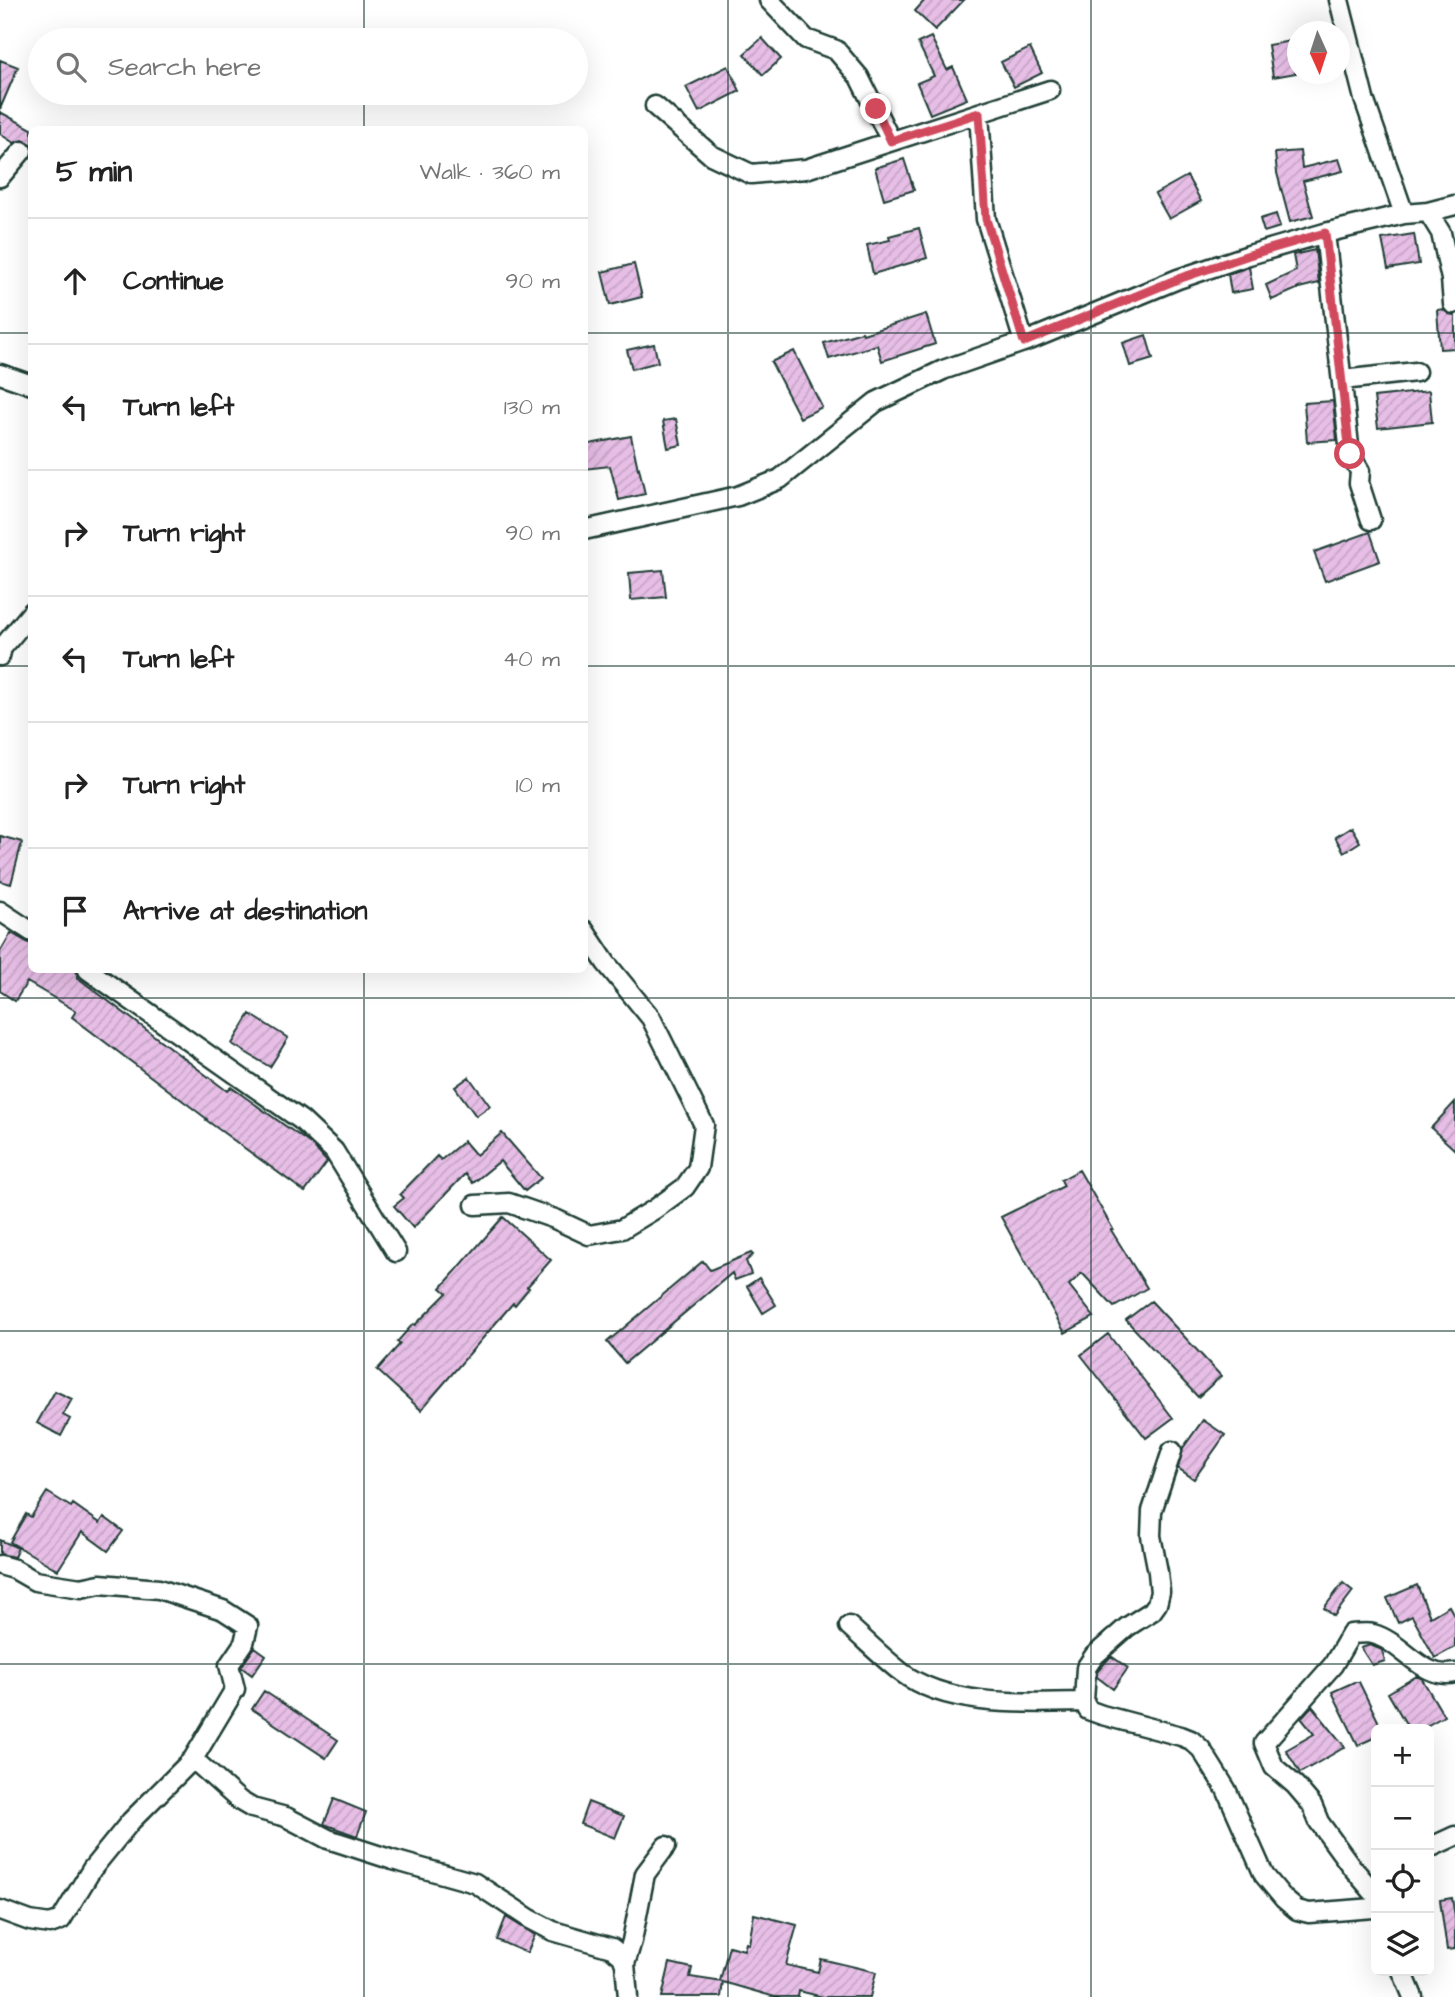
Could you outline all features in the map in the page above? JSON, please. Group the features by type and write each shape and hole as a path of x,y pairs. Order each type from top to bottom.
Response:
{"street":[{"path":"769,0 806,39 835,50 859,77 891,141"},
{"path":"1339,0 1364,99 1404,214"},
{"path":"655,106 711,155 751,174 806,169 1050,89"},
{"path":"979,113 986,219 1024,342"},
{"path":"0,177 22,151"},
{"path":"588,529 738,496 780,479 876,402 943,370 1024,342 1178,279 1325,233 1455,205"},
{"path":"1428,212 1441,233 1451,279 1453,304"},
{"path":"1325,233 1350,454 1360,471 1359,484 1371,520"},
{"path":"1342,380 1416,372"},
{"path":"0,374 28,384"},
{"path":"0,656 2,648 28,617"},
{"path":"0,911 28,929"},
{"path":"475,1205 509,1203 555,1219 589,1235 622,1229 655,1209 685,1187 698,1168 704,1125 651,1018 606,963 588,936"},
{"path":"92,973 300,1120 334,1152 396,1252"},
{"path":"1172,1451 1152,1511 1151,1536 1160,1592 1157,1604 1152,1612 1127,1627 1094,1656 1086,1668 1084,1702 1088,1710 1102,1716 1181,1736 1201,1749 1226,1789 1264,1875 1297,1910 1309,1913 1371,1899"},
{"path":"0,1565 15,1569 36,1581 70,1587 100,1584 159,1589 223,1610 248,1626 243,1643 229,1665 235,1689 193,1759 131,1821 92,1869 61,1920 50,1924 30,1921 0,1910"},
{"path":"849,1626 903,1674 939,1691 997,1703 1084,1702"},
{"path":"1371,1893 1319,1822 1312,1805 1274,1767 1264,1743 1333,1665 1351,1634 1372,1633 1400,1647 1431,1672 1446,1675 1455,1673"},
{"path":"193,1759 240,1801 252,1808 286,1817 328,1839 475,1883 553,1931 612,1948 622,1956 625,1964 628,1997"},
{"path":"1434,1846 1455,1836"},
{"path":"625,1964 645,1874 666,1846"},
{"path":"1404,1976 1413,1997"}],"building":[{"path":"925,0 964,0 935,30 915,11"},
{"path":"931,37 947,70 953,67 967,99 930,114 917,83 934,76 918,43"},
{"path":"762,38 781,59 763,75 744,54"},
{"path":"1287,42 1287,75 1273,77 1268,45"},
{"path":"1030,48 1042,73 1014,87 1001,62"},
{"path":"0,60 18,67 0,109"},
{"path":"728,66 740,91 699,112 686,87"},
{"path":"0,112 28,127 28,143 23,140 14,143 0,134"},
{"path":"1300,151 1302,168 1339,159 1343,171 1303,181 1313,216 1290,222 1277,173 1275,153"},
{"path":"904,159 914,190 884,199 875,168"},
{"path":"1187,176 1201,201 1169,219 1155,194"},
{"path":"1276,214 1280,227 1264,232 1260,219"},
{"path":"919,228 927,258 873,274 867,245 890,240 889,236"},
{"path":"1414,234 1419,264 1388,269 1382,239"},
{"path":"1315,250 1319,283 1299,288 1272,300 1266,285 1296,271 1293,255"},
{"path":"634,264 642,297 610,305 602,272"},
{"path":"1249,267 1253,289 1231,293 1228,274"},
{"path":"1443,309 1455,315 1455,348 1440,349 1437,310"},
{"path":"926,314 935,344 882,361 877,345 829,359 824,343"},
{"path":"1146,335 1153,359 1130,366 1123,343"},
{"path":"654,344 658,362 632,369 627,350"},
{"path":"794,351 822,407 800,418 771,362"},
{"path":"1429,391 1432,422 1378,428 1374,397"},
{"path":"1333,401 1337,440 1307,442 1304,403"},
{"path":"676,419 681,445 668,448 663,421"},
{"path":"631,436 645,494 619,500 610,466 588,469 588,444"},
{"path":"1370,532 1380,561 1325,581 1314,552"},
{"path":"663,570 666,597 631,600 629,573"},
{"path":"1351,827 1360,842 1344,852 1335,837"},
{"path":"0,836 22,842 11,884 0,881"},
{"path":"11,933 28,943 28,973 77,973 78,978 227,1091 231,1087 312,1145 327,1162 305,1192 72,1017 76,1011 27,982 15,1001 0,991 0,952"},
{"path":"250,1014 288,1038 270,1067 232,1044"},
{"path":"469,1077 490,1106 476,1116 455,1087"},
{"path":"1455,1102 1455,1150 1431,1128"},
{"path":"502,1133 541,1178 525,1191 500,1161 473,1183 465,1174 413,1228 394,1206 404,1198 400,1194 437,1156 441,1160 464,1141 476,1155"},
{"path":"1079,1170 1113,1229 1111,1230 1147,1288 1114,1307 1082,1273 1069,1285 1094,1317 1065,1333 1001,1217 1064,1186 1061,1180"},
{"path":"503,1217 551,1260 515,1305 513,1303 421,1410 377,1370 413,1324 447,1293 441,1288"},
{"path":"751,1253 753,1255 746,1261 751,1274 735,1280 732,1273 625,1363 607,1342 703,1261 710,1270"},
{"path":"759,1278 776,1305 763,1313 747,1286"},
{"path":"1151,1301 1221,1376 1198,1397 1126,1320"},
{"path":"1108,1334 1173,1418 1146,1438 1081,1355"},
{"path":"55,1391 72,1399 63,1415 70,1419 61,1436 37,1423"},
{"path":"1203,1420 1225,1435 1194,1479 1178,1468 1183,1448"},
{"path":"47,1492 71,1507 73,1504 100,1523 104,1517 123,1531 108,1551 82,1532 58,1570 10,1542 26,1514 31,1517"},
{"path":"0,1540 18,1548 14,1557 0,1554"},
{"path":"1343,1583 1353,1591 1334,1616 1324,1608"},
{"path":"1417,1585 1430,1617 1449,1606 1455,1617 1455,1647 1435,1658 1412,1616 1398,1623 1387,1598"},
{"path":"1370,1645 1382,1650 1385,1661 1372,1665 1361,1648"},
{"path":"255,1647 266,1655 252,1675 241,1667"},
{"path":"1111,1656 1128,1668 1113,1689 1097,1677 1097,1672"},
{"path":"1417,1676 1422,1679 1444,1716 1430,1724 1406,1724 1388,1693"},
{"path":"1359,1682 1380,1724 1371,1724 1371,1739 1358,1745 1332,1692"},
{"path":"264,1691 338,1740 326,1758 252,1709"},
{"path":"1312,1706 1345,1747 1300,1773 1286,1750 1314,1734 1301,1718"},
{"path":"334,1799 366,1812 357,1836 324,1824"},
{"path":"588,1802 624,1816 615,1838 580,1824"},
{"path":"1452,1898 1455,1949 1447,1950 1440,1900"},
{"path":"754,1914 797,1925 786,1965 818,1972 821,1959 876,1972 870,1997 823,1997 799,1991 798,1997 775,1997 720,1981 729,1946 744,1950 746,1943 749,1944"},
{"path":"506,1917 535,1935 527,1953 497,1940"},
{"path":"670,1963 692,1968 690,1977 723,1982 721,1997 662,1997"}],"route":[{"path":"876,109 891,141 979,113 986,219 1024,342 1178,279 1325,233 1350,454"}]}
